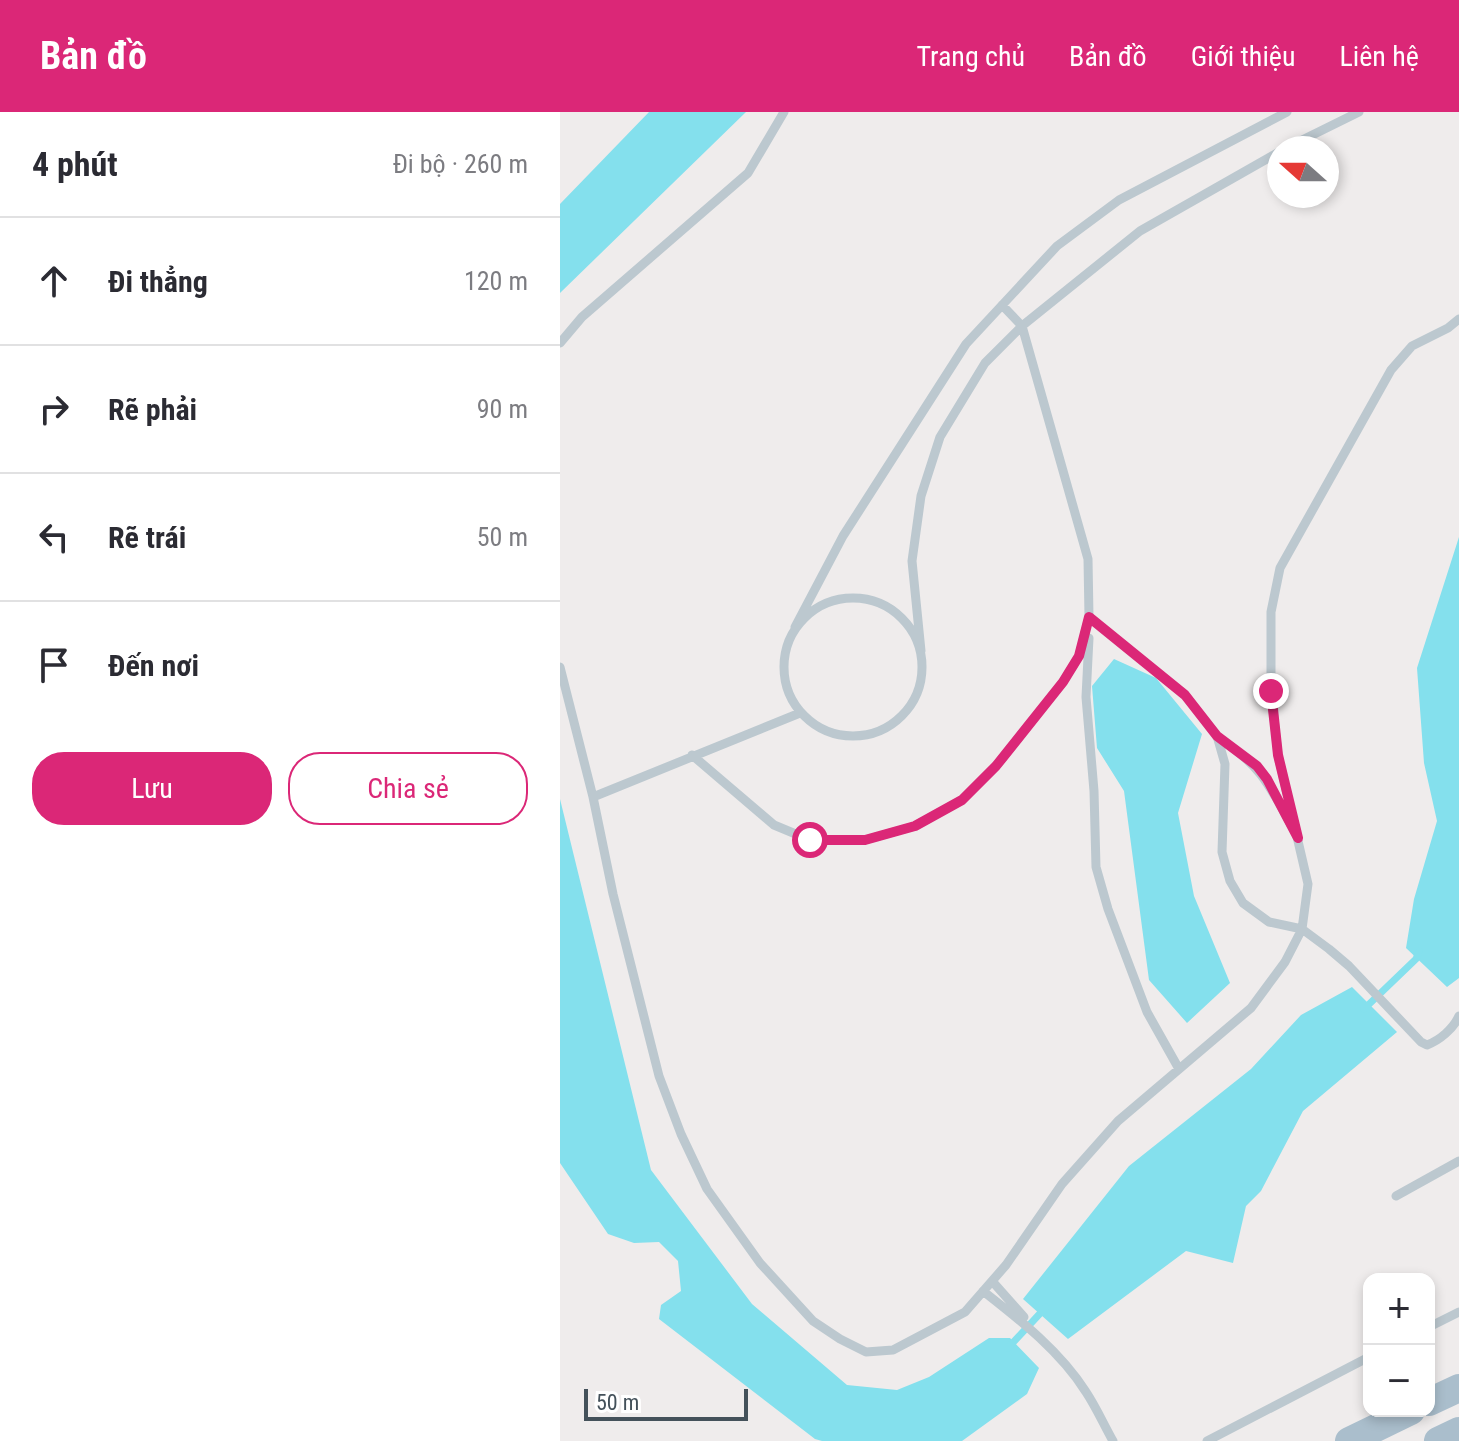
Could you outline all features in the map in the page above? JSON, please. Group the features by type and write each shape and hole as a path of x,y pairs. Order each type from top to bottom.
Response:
{"main road":[{"path":"1435,1399 1459,1388"},
{"path":"1349,1441 1399,1417"},
{"path":"1438,1441 1459,1431"}],"lane":[{"path":"560,343 582,317 748,173 770,141 784,112"},
{"path":"1267,159 1140,231 1022,326 985,363 940,437 921,496 912,561 922,668 918,692 905,713 874,734 835,734 800,713 784,682 784,658 795,627 843,536 966,344 1057,246 1119,200 1287,112"},
{"path":"1310,136 1359,112"},
{"path":"1002,305 1022,326 1088,559 1086,697 1094,791 1096,867 1108,909 1147,1012 1179,1069"},
{"path":"560,667 659,1076 681,1134 707,1189 760,1263 813,1321 866,1352 893,1350 965,1312 992,1281 1062,1184 1118,1121 1251,1008 1285,962 1302,929 1308,884 1278,755 1271,691 1271,612 1280,568 1391,370 1412,346 1459,319"},
{"path":"795,627 819,605 843,597 858,597 882,603 902,617 911,628 921,651"},
{"path":"1089,617 1185,695 1217,736 1257,766 1298,838"},
{"path":"692,755 774,825 810,840 865,840 915,826 962,800 996,766 1063,682 1079,656 1089,617"},
{"path":"593,797 800,713"},
{"path":"1217,736 1225,764 1222,852 1230,881 1243,903 1269,922 1302,929 1349,966 1414,1037 1427,1045 1458,1022"},
{"path":"1396,1196 1459,1161"},
{"path":"992,1281 1085,1390 1113,1441"},
{"path":"983,1291 1029,1328 1055,1354"},
{"path":"1435,1324 1459,1312"},
{"path":"1207,1441 1363,1360"}],"water":[{"path":"649,112 746,112 560,293 560,204"},
{"path":"1459,537 1459,978 1447,987 1406,948 1414,899 1437,821 1424,763 1417,668"},
{"path":"1114,659 1156,678 1202,734 1178,813 1194,896 1230,983 1187,1023 1149,980 1124,791 1097,748 1092,686"},
{"path":"560,799 651,1170 752,1304 847,1385 897,1390 929,1377 989,1338 1010,1338 1039,1368 1027,1394 962,1441 815,1439 659,1319 661,1305 681,1291 678,1261 659,1242 634,1243 608,1234 560,1163"},
{"path":"1352,987 1397,1032 1303,1111 1261,1191 1246,1206 1233,1263 1186,1251 1068,1339 1023,1299 1129,1166 1251,1069 1301,1015"}],"waterway":[{"path":"1364,1009 1416,959 1419,951"},
{"path":"1008,1348 1046,1307"}],"route":[{"path":"810,840 865,840 915,826 962,800 996,766 1063,682 1079,656 1089,617 1185,695 1217,736 1257,766 1298,838 1278,755 1271,691"}]}
